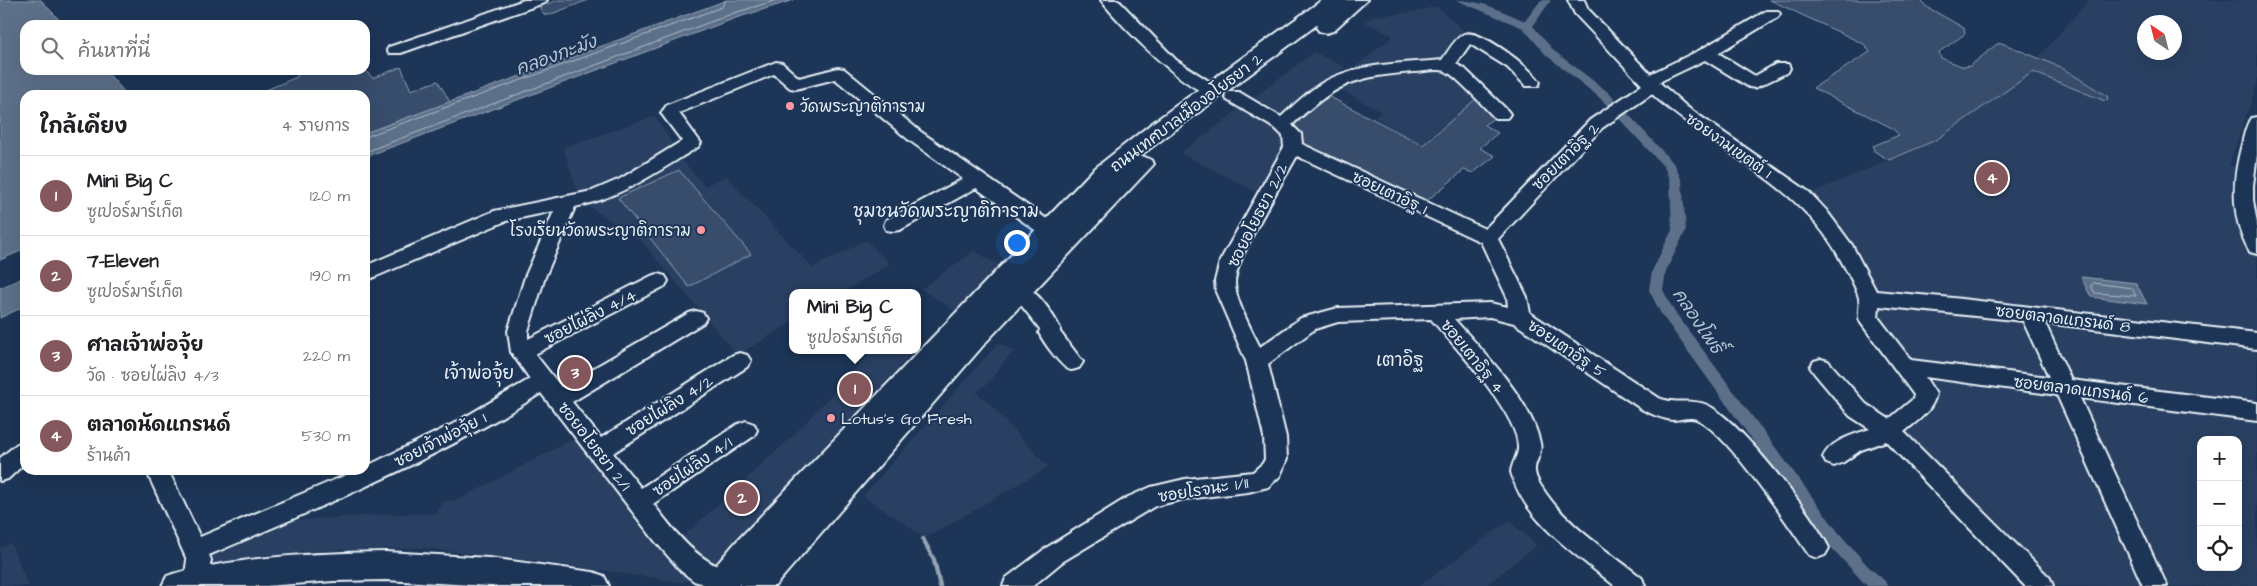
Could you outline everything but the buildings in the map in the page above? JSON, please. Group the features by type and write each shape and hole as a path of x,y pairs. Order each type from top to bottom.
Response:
{"main road":[{"name":"ถนนเทศบาลเมืองอโยธยา 2","path":"720,583 1058,236 1223,93 1335,0"},
{"name":"ถนนเทศบาลเมืองอโยธยา 2","path":"1223,93 1320,32 1357,0"},
{"name":"ถนนเทศบาลเมืองอโยธยา 2","path":"755,586 977,334 1020,291 1058,236"},
{"path":"187,584 299,569 353,565 387,565 458,568 548,578 593,586"}],"street":[{"path":"395,50 540,0"},
{"path":"1109,0 1170,62 1282,125 1328,86 1347,78 1377,72 1447,65 1459,73 1502,114"},
{"name":"ซอยงามเขตต์ 1","path":"1576,0 1582,12 1650,83 1681,111 1802,196 1819,214 1844,250 1869,298"},
{"name":"ซอยเตาอิฐ 2","path":"1488,238 1596,124 1636,96 1650,83 1772,14"},
{"path":"1447,65 1467,38 1470,38 1513,64 1532,82"},
{"path":"1706,53 1755,83 1782,68"},
{"path":"370,272 501,216 596,196 626,183 692,143 670,113 673,109 772,68 779,68 796,84 838,73 916,136 1058,236"},
{"path":"2257,122 2243,210 2250,234 2257,247"},
{"name":"ซอยอโยธยา 2/2","path":"1258,361 1246,340 1226,292 1225,281 1230,261 1293,147 1292,134 1282,125"},
{"name":"ซอยเตาอิฐ 1","path":"1293,147 1488,238"},
{"path":"893,225 977,178"},
{"path":"521,352 518,340 521,322 535,277 567,203"},
{"path":"1488,238 1517,297 1520,317"},
{"name":"ซอยไผ่ลิง 4/4","path":"521,352 658,281"},
{"path":"1020,291 1042,316 1050,328 1049,333 1072,362"},
{"path":"1834,456 1853,444 1890,432 1926,398 1906,367 1868,318 1869,298"},
{"name":"ซอยตลาดแกรนด์ 8","path":"1869,298 2257,341"},
{"name":"ซอยเตาอิฐ 5","path":"1258,361 1292,333 1308,323 1338,315 1437,313 1484,309 1520,317 1651,404 1672,411 1700,410 1711,417 1724,428 1787,504 1817,548"},
{"name":"ซอยเตาอิฐ 4","path":"1437,313 1499,383 1530,444 1529,451 1523,460 1523,476 1538,500 1557,522 1633,586"},
{"path":"2031,315 2155,586"},
{"path":"559,399 696,318"},
{"name":"ซอยอโยธยา 2/1","path":"521,352 638,502 690,564 720,583"},
{"name":"ซอยไผ่ลิง 4/2","path":"599,450 740,361"},
{"name":"ซอยโรจนะ 1/11","path":"1016,586 1054,555 1136,504 1151,497 1185,490 1248,483 1260,480 1272,469 1276,459 1275,437 1258,361"},
{"path":"1821,367 1858,410 1890,432 2040,586"},
{"name":"ซอยตลาดแกรนด์ 6","path":"1906,367 2257,412"},
{"name":"ซอยเจ้าพ่อจุ้ย 1","path":"370,472 435,443 511,403 544,381"},
{"name":"ซอยไผ่ลิง 4/1","path":"638,502 746,430"},
{"path":"0,472 20,454"},
{"path":"159,475 199,560 187,584"},
{"name":"ซอยเจ้าพ่อจุ้ย 1","path":"195,550 363,475"}],"shaded area":[{"path":"558,0 588,0 549,15 545,15 540,9 541,6"},
{"path":"1770,0 1920,0 1927,7 1964,28 1965,34 1939,52 1941,58 1964,67 1970,66 1997,44 2002,43 2062,68 2107,96 2108,99 2105,101 2033,72 1936,140 1889,160 1874,151 1873,146 1899,135 1892,128 1813,88 1870,52 1864,44"},
{"path":"2089,0 2257,0 2257,84 2229,165 2257,173 2257,586 2039,586 1884,430 1920,400 1863,319 1857,291 1867,291 1807,195 1936,140 2033,72 2108,99 2062,68 2038,58"},
{"path":"1436,6 1463,30 1441,62 1360,71 1354,68 1393,36 1365,22 1373,16 1416,12"},
{"path":"1314,52 1345,67 1283,117 1250,101"},
{"path":"401,67 411,90 438,81 450,102 370,131 370,90 266,90 297,77 297,75 370,75 373,78"},
{"path":"1444,68 1478,97 1423,145 1375,118 1382,112 1334,86 1378,74"},
{"path":"1324,94 1423,145 1478,97 1498,115 1484,125 1498,133 1480,148 1495,156 1473,173 1464,170 1423,204 1301,147 1287,124"},
{"path":"1242,107 1280,130 1286,137 1258,193 1181,153"},
{"name":"โรงเรียนวัดพระญาติการาม","path":"655,116 683,161 705,186 726,176 813,268 866,240 890,264 848,289 789,289 789,324 738,355 642,242 581,201 563,148"},
{"path":"679,170 751,254 689,287 618,198"},
{"path":"974,251 1000,266 955,311 921,289"},
{"path":"998,343 1015,351 1007,358 989,382 976,393 985,399 1048,467 926,538 863,496"},
{"path":"869,354 911,354 708,571 696,579 682,582 539,561 422,548 335,550 262,556 200,567 202,550 273,522 390,514 435,514 442,502 460,499 579,436 666,552 792,437"},
{"path":"1509,521 1537,545 1485,586 1419,586"},
{"path":"11,543 28,586 0,586 0,548"}],"water":[{"path":"0,0 41,0 59,20 20,20 20,75 109,75 123,90 20,90 20,251 0,260"},
{"path":"727,0 794,0 736,18 370,155 370,131"},
{"path":"2081,277 2136,283 2147,304 2091,297"},
{"path":"20,279 20,308 0,318 0,288"}],"waterway":[{"path":"1461,0 1479,5 1527,26"},
{"name":"คลองโพธิ์","path":"1527,26 1546,0"},
{"name":"คลองโพธิ์","path":"1527,26 1550,53 1604,95 1669,165 1676,181 1679,230 1659,271 1656,290 1668,314 1833,538 1862,571 1879,586"},
{"path":"923,539 934,560 940,586"}],"place":[{"name":"วัดพระญาติการาม","path":"790,106"},
{"name":"ตลาดนัดแกรนด์","path":"1992,178"},
{"name":"โรงเรียนวัดพระญาติการาม","path":"701,230"},
{"name":"ศาลเจ้าพ่อจุ้ย","path":"575,373"},
{"name":"Mini Big C","path":"855,389"},
{"name":"Lotus's Go Fresh","path":"831,418"},
{"name":"7-Eleven","path":"742,498"}],"district":[{"name":"ชุมชนวัดพระญาติการาม","path":"946,211"},
{"name":"เตาอิฐ","path":"1400,360"},
{"name":"เจ้าพ่อจุ้ย","path":"479,373"}],"water label":[{"name":"คลองกะมัง","path":"556,55"}]}
